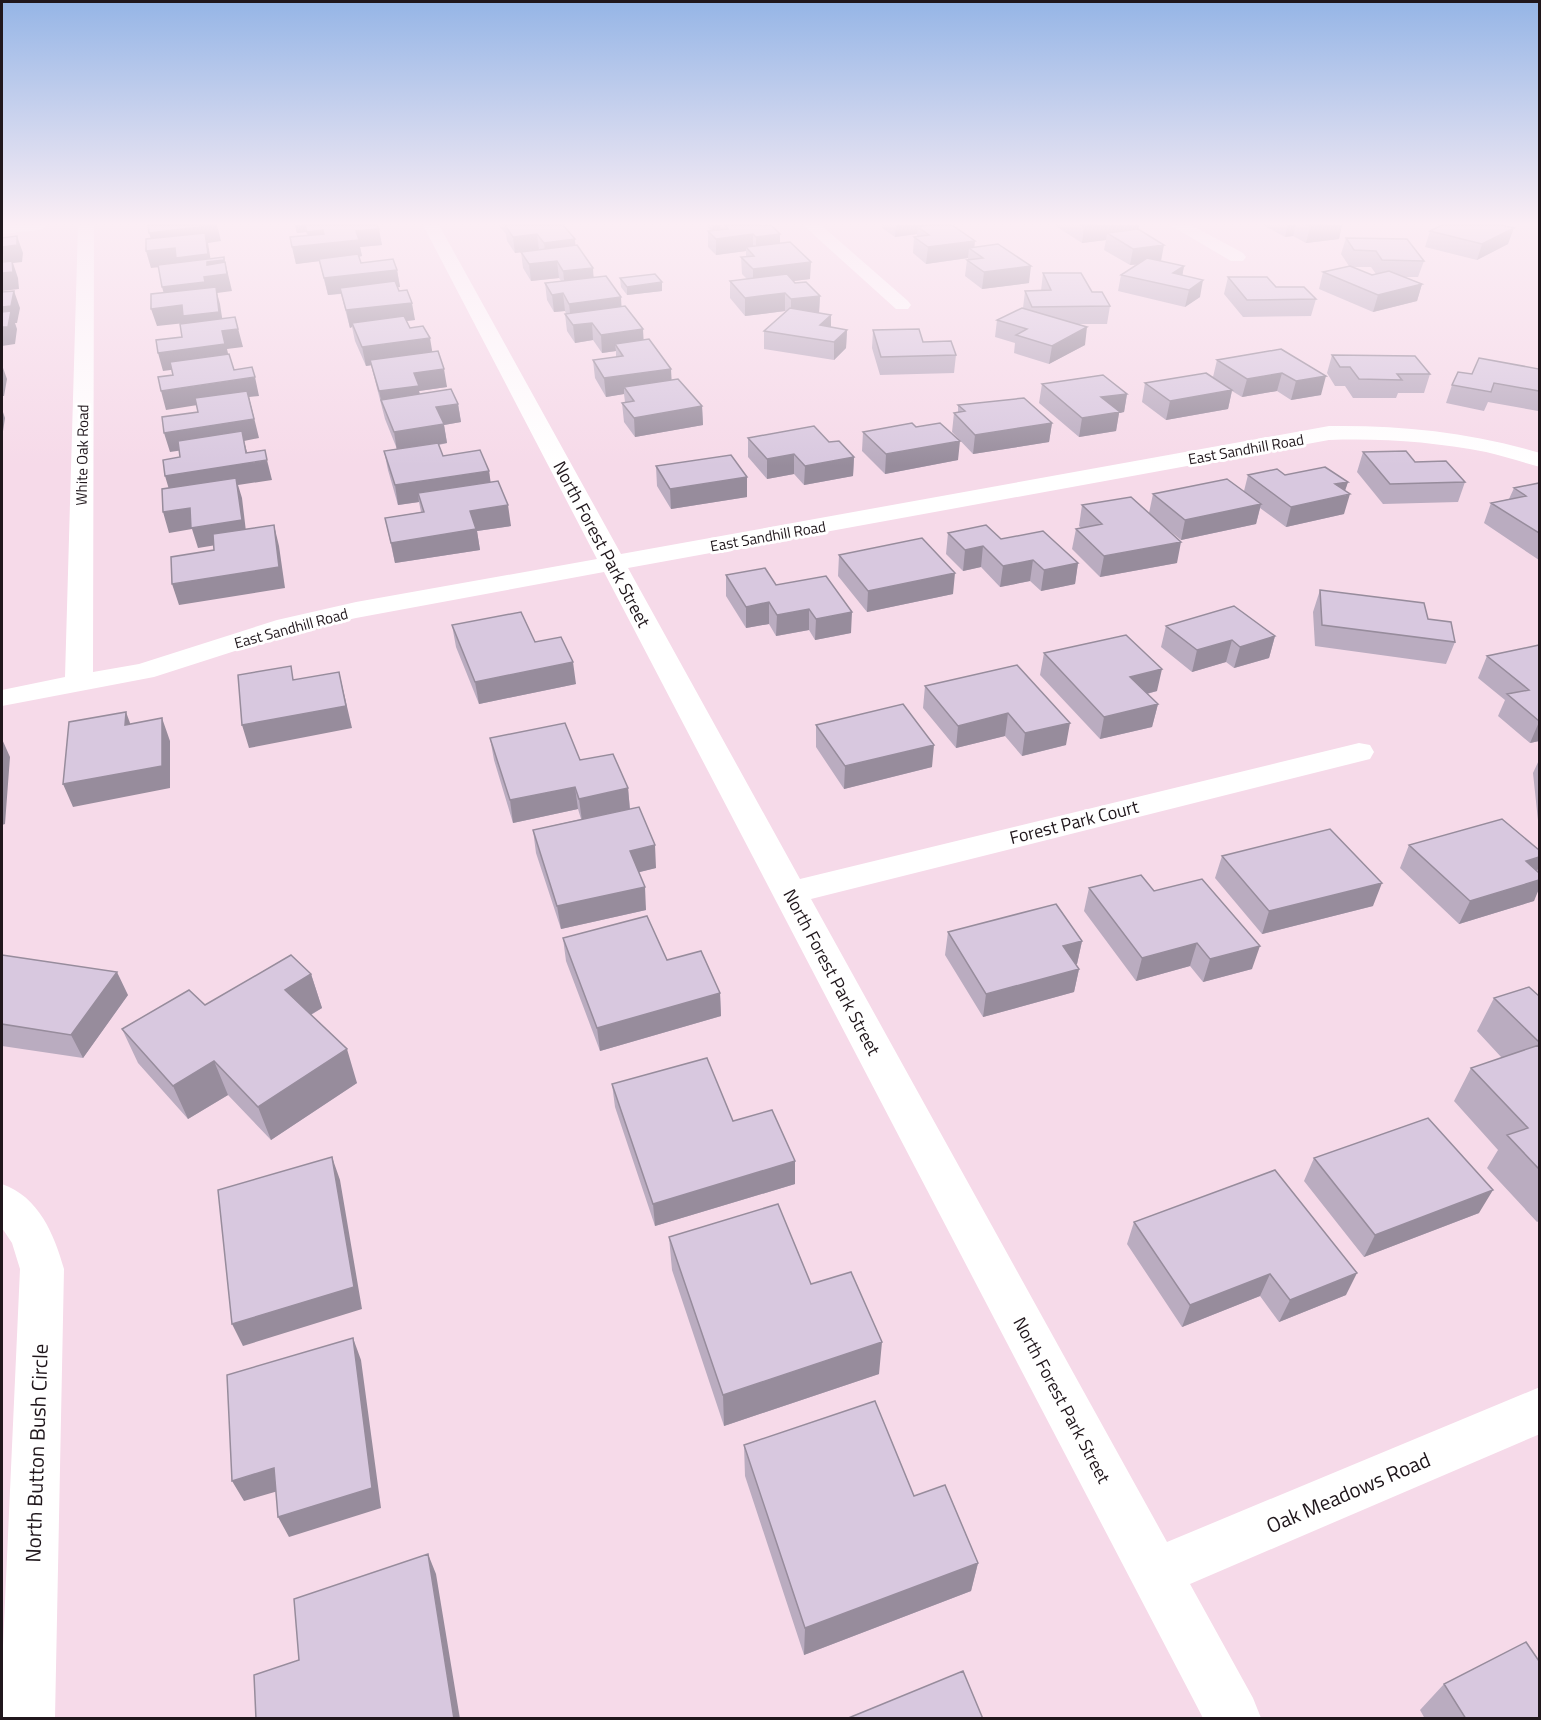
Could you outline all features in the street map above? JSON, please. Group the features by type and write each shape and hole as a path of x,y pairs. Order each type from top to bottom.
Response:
{"street":[{"name":"White Oak Road","path":"79,684 85,305"},
{"name":"North Forest Park Street","path":"474,305 1233,1719"},
{"name":"East Sandhill Road","path":"2,698 144,671 189,659 251,636 309,621 1329,433 1376,432 1439,437 1483,445 1539,460"},
{"name":"Forest Park Court","path":"790,893 1359,752"},
{"name":"North Button Bush Circle","path":"2,1202 12,1208 36,1244 42,1269 27,1719"},
{"name":"Oak Meadows Road","path":"1155,1574 1539,1410"}],"building":[{"path":"151,305 180,305 151,309"},
{"path":"182,305 218,305 219,312 183,316"},
{"path":"345,305 391,305 346,310"},
{"path":"1031,305 1110,306 1032,307"},
{"path":"625,306 643,329 601,335 592,323 573,325 565,314"},
{"path":"790,308 831,315 820,325 847,330 834,342 764,331"},
{"path":"1022,308 1087,327 1052,346 1016,335 1027,329 997,320"},
{"path":"11,311 8,327 2,327 2,312"},
{"path":"404,316 410,328 423,326 430,338 362,347 352,323"},
{"path":"235,317 238,329 222,331 225,344 158,353 156,340 182,337 180,324"},
{"path":"919,329 923,342 951,341 956,355 881,357 873,330"},
{"path":"649,339 671,369 604,378 593,360 623,356 615,344"},
{"path":"1281,349 1326,376 1296,381 1282,373 1247,379 1217,360"},
{"path":"438,351 444,369 414,373 419,386 379,391 370,360"},
{"path":"229,354 234,370 252,367 255,377 161,391 158,377 173,375 170,362"},
{"path":"1332,355 1415,356 1430,374 1397,374 1402,380 1359,379 1350,367 1340,367"},
{"path":"1479,358 1539,369 1539,391 1494,383 1491,392 1452,385 1458,372 1472,374"},
{"path":"1206,373 1232,390 1170,401 1145,383"},
{"path":"1103,375 1127,394 1101,397 1120,412 1082,418 1042,384"},
{"path":"678,379 702,406 634,418 622,403 634,401 624,387"},
{"path":"451,389 458,404 436,407 444,424 394,432 381,400"},
{"path":"247,391 254,419 164,433 162,417 198,412 195,398"},
{"path":"1024,398 1052,423 975,435 954,413 965,411 958,405"},
{"path":"912,423 916,427 940,423 960,441 886,454 863,432"},
{"path":"814,426 829,442 839,441 854,457 805,466 794,454 767,459 748,438"},
{"path":"242,431 246,453 265,450 267,460 165,476 163,460 180,457 178,441"},
{"path":"438,443 443,456 480,450 489,471 395,485 384,451"},
{"path":"1406,451 1415,462 1446,461 1465,482 1390,484 1363,452"},
{"path":"731,455 747,477 670,489 656,466"},
{"path":"1325,467 1348,482 1335,484 1350,494 1291,507 1248,475 1277,469 1285,475"},
{"path":"236,478 242,520 191,528 190,508 163,512 162,489"},
{"path":"1227,479 1261,504 1185,520 1153,494"},
{"path":"498,481 508,505 470,511 476,529 391,543 385,518 424,512 418,493"},
{"path":"1539,483 1539,533 1491,503 1526,496 1514,488"},
{"path":"1131,497 1181,542 1104,556 1076,529 1102,524 1082,505"},
{"path":"274,525 279,567 172,584 171,557 214,550 213,534"},
{"path":"986,525 1001,539 1043,531 1078,563 1044,570 1033,560 1003,566 983,546 965,550 948,533"},
{"path":"922,538 955,573 868,591 839,555"},
{"path":"765,568 776,585 826,576 852,612 816,619 809,609 777,615 769,602 746,607 726,575"},
{"path":"1320,590 1424,603 1428,619 1451,622 1455,642 1322,625"},
{"path":"1234,606 1275,636 1240,647 1232,640 1197,650 1166,626"},
{"path":"521,612 535,642 561,637 573,662 475,682 452,625"},
{"path":"1126,635 1162,669 1130,677 1158,704 1104,717 1044,653"},
{"path":"1539,645 1539,721 1507,694 1529,690 1487,656"},
{"path":"1017,665 1070,723 1025,733 1008,713 958,726 925,686"},
{"path":"291,666 293,680 339,672 346,706 242,725 238,675"},
{"path":"903,704 934,745 845,766 816,725"},
{"path":"126,712 125,725 162,718 162,766 63,784 69,722"},
{"path":"565,723 580,760 613,754 628,788 579,799 575,787 510,800 490,738"},
{"path":"639,807 655,845 630,851 645,887 557,906 533,830"},
{"path":"1502,819 1539,850 1539,857 1526,861 1539,873 1539,880 1470,901 1409,845"},
{"path":"1330,829 1382,883 1269,911 1222,856"},
{"path":"1141,875 1154,891 1202,879 1260,946 1210,959 1197,943 1142,958 1089,888"},
{"path":"1056,904 1082,941 1063,946 1079,969 986,994 948,932"},
{"path":"647,916 667,960 701,951 720,993 597,1028 563,938"},
{"path":"2,955 117,972 71,1035 2,1024"},
{"path":"291,955 311,974 285,990 347,1049 258,1107 214,1061 173,1086 122,1029 189,990 205,1005"},
{"path":"1529,987 1539,996 1539,1042 1494,998"},
{"path":"1539,1045 1539,1169 1507,1135 1528,1128 1471,1068"},
{"path":"707,1058 733,1121 772,1110 795,1161 653,1204 612,1084"},
{"path":"1428,1118 1493,1190 1375,1235 1314,1158"},
{"path":"332,1157 354,1287 232,1324 218,1190"},
{"path":"1275,1170 1357,1273 1290,1300 1270,1274 1190,1305 1134,1222"},
{"path":"778,1204 811,1284 851,1272 882,1342 723,1395 669,1237"},
{"path":"353,1338 372,1488 278,1517 274,1468 232,1481 227,1375"},
{"path":"875,1401 914,1496 945,1485 978,1563 805,1628 744,1445"},
{"path":"428,1554 454,1719 256,1719 254,1675 299,1660 294,1599"},
{"path":"1526,1642 1539,1661 1539,1719 1466,1719 1444,1684"},
{"path":"963,1671 983,1719 846,1719"}]}
